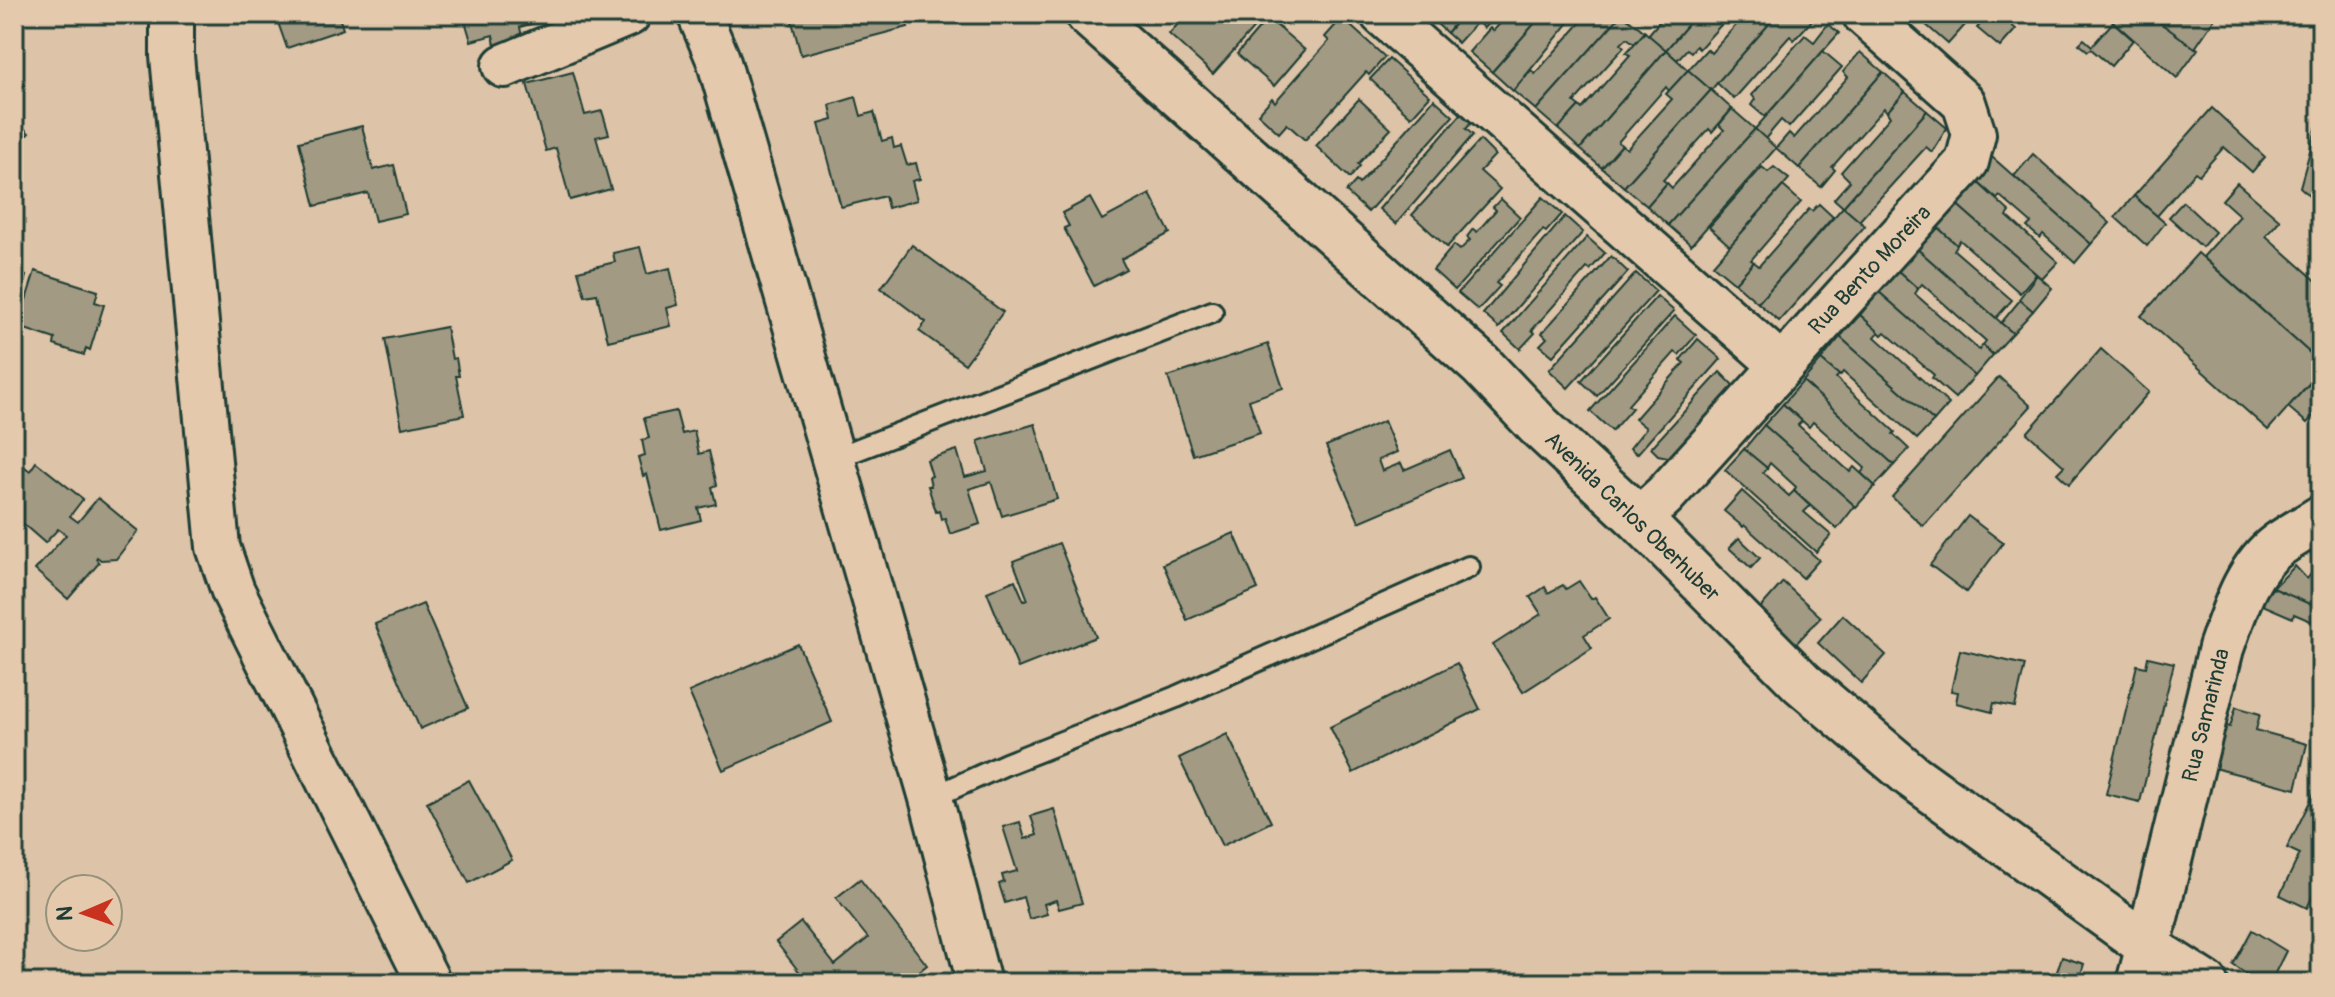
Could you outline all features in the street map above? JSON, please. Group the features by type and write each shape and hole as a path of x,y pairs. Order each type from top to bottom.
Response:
{"main road":[{"name":"Avenida Carlos Oberhuber","path":"1088,14 1481,365 1539,426 1639,519 1802,683 2143,964"},
{"name":"Rua Samarinda","path":"2143,964 2221,648 2237,603 2259,565 2277,546 2321,518"}],"street":[{"path":"172,14 172,56 218,547 233,591 429,983"},
{"path":"504,66 629,14"},
{"path":"699,14 718,59 931,798 979,983"},
{"path":"1382,14 1781,365"},
{"name":"Rua Bento Moreira","path":"1639,519 1665,495 1967,162 1974,134 1964,103 1864,14"},
{"name":"Avenida Carlos Oberhuber","path":"2143,964 2206,983"}],"lane":[{"path":"833,459 1212,312"},
{"path":"931,798 1006,764 1176,697 1469,567"}],"building":[{"path":"275,14 338,14 343,29 287,48"},
{"path":"463,14 566,14 520,27 522,38 495,45 493,35 471,41"},
{"path":"790,14 904,14 908,27 801,55"},
{"path":"1187,14 1214,14 1221,20 1226,14 1266,14 1213,74 1169,34"},
{"path":"1426,14 1463,14 1447,33"},
{"path":"1463,14 1496,14 1484,28 1477,22 1458,43 1447,33"},
{"path":"1509,14 1543,14 1492,72 1469,52 1490,28 1493,31"},
{"path":"1543,14 1576,14 1513,91 1492,72"},
{"path":"1588,14 1622,14 1536,110 1513,91 1531,70 1535,74"},
{"path":"1622,14 1645,32 1635,44 1627,38 1621,44 1624,47 1574,102 1579,106 1558,129 1536,110"},
{"path":"1666,14 1697,14 1666,50 1648,35"},
{"path":"1697,14 1731,14 1699,49 1696,46 1691,52 1687,49 1677,60 1666,50"},
{"path":"1746,14 1778,14 1711,90 1688,70 1707,49 1711,53"},
{"path":"1778,14 1817,15 1794,40 1790,36 1734,99 1717,83"},
{"path":"1935,14 1975,14 1948,44 1925,24"},
{"path":"1989,14 1998,14 2016,29 2000,47 1977,28"},
{"path":"2148,14 2198,49 2177,78 2107,16"},
{"path":"2148,14 2218,14 2195,48"},
{"path":"1268,18 1305,50 1274,86 1237,54"},
{"path":"1342,18 1385,57 1369,75 1366,72 1305,140 1287,124 1279,133 1258,114 1272,98 1275,102 1329,41 1325,37"},
{"path":"2113,22 2133,40 2111,66 2091,49 2088,51 2079,44 2084,39 2092,46"},
{"path":"1828,24 1839,33 1765,117 1751,105 1755,99 1752,95 1805,35 1814,42"},
{"path":"1645,32 1666,50 1580,149 1558,129 1579,106 1582,109 1630,55 1626,53"},
{"path":"1666,50 1688,70 1669,91 1666,87 1618,142 1622,145 1602,168 1580,149"},
{"path":"1823,51 1842,67 1789,127 1781,120 1765,139 1755,129"},
{"path":"1860,52 1883,72 1799,168 1776,148 1789,133 1794,138 1848,77 1843,72"},
{"path":"1389,59 1430,96 1411,117 1370,79"},
{"path":"1688,70 1711,90 1624,187 1602,168 1622,145 1627,149 1672,99 1666,94"},
{"path":"573,72 585,115 602,111 609,134 596,137 611,189 570,200 556,148 546,151 527,84"},
{"path":"1883,72 1905,92 1887,112 1884,108 1832,167 1835,170 1821,187 1799,168"},
{"path":"1711,90 1732,109 1712,132 1709,129 1663,180 1667,183 1647,206 1624,187"},
{"path":"1905,92 1927,111 1843,207 1834,199 1850,181 1841,172 1890,117 1887,112"},
{"path":"856,97 861,116 874,112 882,141 892,138 894,148 901,146 907,165 916,163 920,179 912,181 917,200 888,208 885,196 841,207 819,124 833,120 830,105"},
{"path":"1359,99 1391,129 1358,164 1360,166 1350,178 1316,146"},
{"path":"1434,99 1453,116 1368,212 1346,192 1356,181 1359,184"},
{"path":"2212,108 2265,157 2252,172 2224,147 2199,175 2195,172 2157,216 2134,196"},
{"path":"1732,109 1755,129 1668,225 1647,206 1667,183 1672,188 1724,130 1719,125"},
{"path":"1927,111 1947,128 1932,152 1926,147 1859,221 1843,207"},
{"path":"2321,111 2321,206 2300,187"},
{"path":"1462,113 1472,122 1466,129 1473,135 1396,224 1379,209"},
{"path":"14,119 29,133 14,149"},
{"path":"362,126 373,170 394,165 406,214 375,221 368,193 315,206 299,142"},
{"path":"1755,129 1776,148 1691,245 1668,225"},
{"path":"1480,140 1495,155 1480,171 1500,189 1447,247 1412,215"},
{"path":"2033,154 2110,223 2091,244 2014,176"},
{"path":"1992,157 2091,244 2075,263 2043,234 2040,238 2027,227 2031,223 2000,196 1997,199 1974,179"},
{"path":"1762,167 1768,172 1774,167 1789,179 1730,246 1709,227"},
{"path":"1974,179 2010,212 2007,216 2058,262 2042,279 1954,202"},
{"path":"2237,183 2280,220 2266,236 2321,285 2321,363 2203,257 2240,216 2222,200"},
{"path":"1783,186 1801,202 1735,283 1713,265"},
{"path":"1150,194 1170,233 1121,259 1126,269 1094,286 1064,228 1069,226 1062,213 1090,198 1102,220"},
{"path":"2134,196 2165,223 2147,246 2115,217"},
{"path":"1543,197 1562,214 1546,232 1543,230 1496,283 1500,286 1478,310 1458,293"},
{"path":"1501,199 1520,217 1455,290 1433,270 1454,245 1460,250 1470,240 1467,237 1473,229 1477,232 1496,210 1493,207"},
{"path":"1954,202 2036,274 2020,293 1960,240 1957,245 1935,225"},
{"path":"2183,202 2215,232 2202,247 2169,217"},
{"path":"1819,204 1833,217 1758,303 1735,283 1754,262 1759,266 1809,209 1812,211"},
{"path":"1843,207 1865,226 1779,321 1758,303"},
{"path":"1565,216 1583,232 1499,328 1483,314"},
{"path":"1935,225 1957,245 1954,250 2012,300 1996,318 1916,248"},
{"path":"1587,237 1605,253 1590,270 1587,268 1532,330 1535,333 1520,349 1503,333"},
{"path":"912,245 1003,312 965,364 919,331 926,322 881,288"},
{"path":"640,247 647,274 670,268 678,305 667,308 671,326 608,341 597,294 585,296 578,271 615,262 613,253"},
{"path":"1916,248 2013,333 1993,355 1983,345 1986,341 1922,284 1918,289 1897,270"},
{"path":"2198,253 2321,363 2321,370 2268,430 2141,316"},
{"path":"1611,256 1628,272 1553,356 1540,345 1547,338 1542,333"},
{"path":"1897,270 1918,289 1915,294 1979,350 1983,345 1993,355 1975,376 1879,292"},
{"path":"35,271 98,291 95,302 104,305 90,350 86,348 84,355 54,345 55,339 22,328 20,336 14,334 14,272 26,276 19,297 26,300"},
{"path":"1636,273 1656,291 1568,388 1549,370"},
{"path":"2037,275 2052,288 2033,311 2019,299"},
{"path":"1879,292 1975,376 1955,398 1885,332 1882,335 1860,315"},
{"path":"1657,296 1674,311 1597,396 1581,381"},
{"path":"2020,300 2033,311 2013,333 2001,323"},
{"path":"1860,315 1879,332 1875,337 1949,404 1934,421 1840,337"},
{"path":"1675,316 1696,335 1679,355 1675,352 1628,405 1632,408 1612,431 1590,411"},
{"path":"446,327 452,359 456,358 459,376 456,376 464,415 402,428 385,339"},
{"path":"1840,337 1934,421 1917,439 1843,372 1840,376 1821,360"},
{"path":"1698,339 1721,359 1637,454 1630,448 1646,428 1635,419 1684,363 1680,360"},
{"path":"1268,344 1283,388 1249,400 1260,433 1193,455 1168,377"},
{"path":"2101,349 2149,392 2069,484 2057,473 2064,466 2027,433"},
{"path":"1821,360 1909,449 1894,465 1803,381"},
{"path":"2321,371 2321,407 2307,423 2288,407"},
{"path":"1720,372 1735,387 1673,458 1658,455 1651,448"},
{"path":"1999,377 2031,406 1923,526 1892,497"},
{"path":"1803,381 1894,465 1875,486 1861,473 1865,468 1813,422 1809,427 1783,404"},
{"path":"1783,404 1802,421 1798,425 1850,472 1854,467 1875,486 1856,507 1764,425"},
{"path":"676,411 682,434 694,431 699,454 709,451 717,485 712,487 716,504 698,508 701,520 661,530 647,474 643,476 638,457 645,455 642,440 649,438 644,418"},
{"path":"1384,421 1397,452 1378,460 1382,471 1401,463 1404,470 1450,450 1462,478 1359,522 1326,446"},
{"path":"1035,424 1057,499 1002,516 991,482 969,489 980,524 950,534 945,518 941,519 939,511 936,512 928,486 931,486 929,477 932,476 927,460 957,450 965,477 987,471 978,441"},
{"path":"1764,425 1855,506 1837,529 1794,491 1796,487 1770,463 1767,468 1744,449"},
{"path":"1744,449 1767,468 1763,472 1789,496 1794,491 1810,506 1804,512 1831,535 1816,552 1725,470"},
{"path":"16,460 30,471 36,462 83,499 70,516 78,522 98,498 138,531 116,559 101,560 97,557 99,563 68,599 35,570 66,535 58,529 45,543 14,516"},
{"path":"1742,491 1819,560 1803,578 1724,511"},
{"path":"1968,516 2003,543 1966,592 1930,565"},
{"path":"1234,533 1258,589 1187,620 1163,564"},
{"path":"1739,538 1760,558 1751,568 1729,548"},
{"path":"1059,543 1096,637 1018,668 987,592 1015,580 1024,601 1028,600 1013,561"},
{"path":"2321,561 2321,609 2273,588 2295,566 2307,579"},
{"path":"1579,581 1591,599 1595,597 1609,619 1584,635 1592,648 1523,692 1493,645 1541,614 1530,597 1545,587 1548,593 1563,585 1566,589"},
{"path":"1783,582 1821,617 1791,649 1754,615"},
{"path":"2273,588 2321,609 2321,633 2318,630 2320,625 2294,614 2293,618 2258,603"},
{"path":"423,604 468,708 420,729 375,624"},
{"path":"1843,615 1886,655 1861,683 1818,643"},
{"path":"798,644 832,722 723,770 689,692"},
{"path":"1960,650 2025,665 2015,707 1994,703 1992,712 1956,703 1958,692 1951,691"},
{"path":"2148,657 2174,663 2140,802 2106,794 2137,665 2146,667"},
{"path":"1457,663 1480,709 1353,773 1330,727"},
{"path":"2236,707 2260,714 2256,730 2307,744 2296,789 2210,767 2221,724 2230,727"},
{"path":"1227,734 1271,822 1222,846 1179,758"},
{"path":"2321,779 2321,879 2307,908 2280,895 2300,854 2287,848"},
{"path":"469,780 512,860 469,883 427,802"},
{"path":"1054,809 1082,903 1059,909 1056,900 1044,904 1047,914 1029,919 1023,897 1005,903 999,884 1004,882 1002,875 1017,871 1003,827 1020,822 1025,839 1037,835 1031,816"},
{"path":"860,879 927,965 912,977 915,980 911,983 808,983 776,942 801,922 835,965 868,938 836,898"},
{"path":"2252,930 2286,951 2270,983 2259,983 2233,965"},
{"path":"2062,957 2084,964 2078,983 2053,983"}]}
